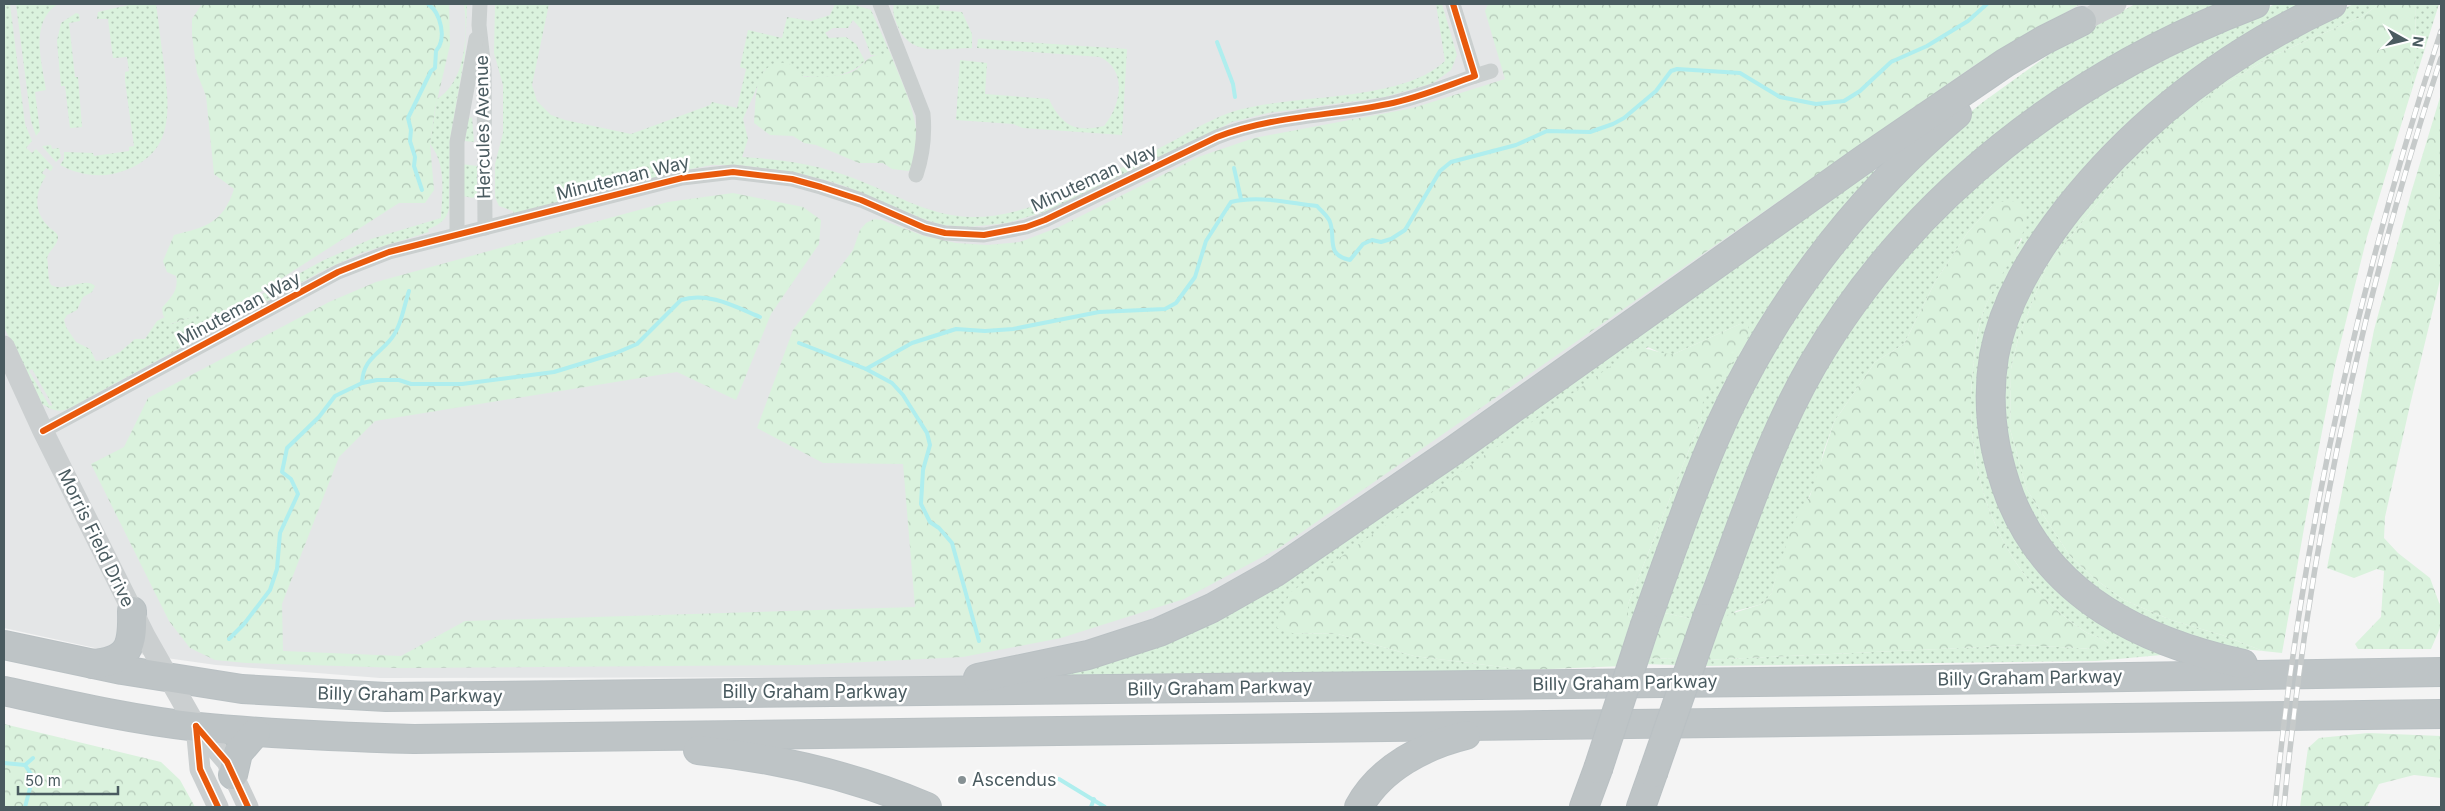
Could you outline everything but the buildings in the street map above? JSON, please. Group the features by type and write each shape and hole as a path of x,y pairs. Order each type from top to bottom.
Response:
{"highway":[{"path":"1641,807 1707,618 1776,439 1813,364 1848,310 1901,243 1940,201 1981,162 2061,102 2121,65 2175,38 2255,4"},
{"path":"2281,673 2173,646 2121,621 2082,595 2062,576 2029,534 2015,507 2004,479 1993,436 1991,382 2000,331 2019,283 2051,231 2096,174 2149,122 2210,73 2290,24 2332,4"},
{"path":"1584,807 1693,490 1714,439 1758,351 1809,272 1860,209 1904,161 1981,94 2082,21"},
{"path":"816,692 986,678 1059,662 1158,632 1212,608 1309,550 1863,160 2005,63 2044,40 2082,21"},
{"path":"93,664 111,662 120,658 129,647 133,632 132,611"},
{"name":"Billy Graham Parkway","path":"4,645 168,678 242,689 312,695 386,697 1935,680 2281,673 2441,672"},
{"path":"4,691 73,706 196,726 256,732 414,739 2441,714"},
{"path":"1359,807 1376,784 1392,769 1437,742 1499,726"},
{"path":"233,775 238,753 256,732"},
{"path":"565,737 755,756 810,768 866,784 927,807"}],"street":[{"name":"Hercules Avenue","path":"457,234 457,142 479,25 480,4"},
{"path":"880,4 923,114 923,157 916,175"},
{"path":"1452,4 1475,76"},
{"path":"2082,21 2116,4"},
{"name":"Hercules Avenue","path":"479,25 484,69 485,228"},
{"name":"Minuteman Way","path":"43,431 338,272 389,252 682,178 733,172 792,179 861,200 925,228 945,233 984,234 1026,226 1045,220 1216,137 1239,128 1264,122 1389,104 1491,71"},
{"path":"462,112 484,105"},
{"name":"Morris Field Drive","path":"4,346 43,431 132,611 196,726 227,762 248,807"},
{"name":"Morris Field Drive","path":"196,726 200,769 218,807"}],"shaded area":[{"path":"4,4 2116,4 1234,596 986,678 908,685 825,677 380,678 216,665 95,648 4,628"}],"green space":[{"path":"4,4 10,4 25,124 32,141 26,148 32,153 36,149 53,167 51,171 46,168 42,173 46,176 42,182 37,201 43,220 58,237 57,243 47,258 50,282 51,285 57,287 86,283 91,283 95,286 92,292 83,297 77,310 67,315 64,320 66,327 76,342 90,349 96,361 103,360 120,352 135,339 145,339 157,321 165,317 171,324 201,314 226,314 322,261 371,239 441,218 441,170 439,161 430,144 437,99 447,91 459,69 463,56 466,29 465,54 450,139 449,208 444,219 439,224 428,229 429,232 361,253 324,270 68,409 54,410 42,404 4,327","holes":["32,369 52,404 52,406 49,405 29,371"]},
{"path":"16,4 58,4 43,21 40,32 40,55 46,90 35,92 40,131 36,136 31,121"},
{"path":"133,4 156,4 167,96 166,126 161,140 154,151 142,162 126,170 109,175 92,175 76,172 60,165 64,159 64,152 93,153 94,156 129,151 129,147 134,146 125,81 125,72 129,71 127,57 113,58 108,19 97,19 98,12"},
{"path":"202,4 449,4 450,45 435,109 430,144 434,190 425,203 399,203 226,314 201,314 170,324 163,315 162,308 173,294 177,281 176,276 167,272 163,261 174,235 212,222 219,216 230,200 234,189 214,174 206,96 197,73 192,35 192,19"},
{"path":"464,4 467,4 466,29 465,16"},
{"path":"495,4 549,4 532,85 537,101 551,115 565,120 631,134 710,105 712,102 737,108 746,69 740,67 748,30 782,38 787,17 811,21 830,15 835,4 852,4 871,10 891,55 871,55 861,29 853,20 848,28 833,28 825,33 829,38 846,37 856,44 865,61 855,69 830,77 817,77 765,69 743,119 748,139 742,157 784,161 826,169 853,178 925,208 954,216 970,217 1021,210 1049,201 1103,177 1214,119 1238,110 1288,101 1376,90 1403,84 1426,74 1445,61 1436,4 1442,4 1457,55 1451,70 1433,83 1385,97 1268,113 1232,122 1051,210 1007,223 969,227 942,225 829,181 787,171 739,165 712,165 680,171 514,214 513,211 499,206 495,197 495,164 503,133 503,85 494,53"},
{"path":"894,4 940,4 939,10 962,12 972,34 972,48 940,50 920,47 912,43 904,37 898,27 895,19"},
{"path":"1488,4 2080,4 1975,65 1279,548 1184,599 1061,638 963,657 805,665 401,668 246,663 215,660 190,648 169,621 91,464 124,447 148,398 329,302 376,282 668,202 733,193 803,207 821,220 819,244 771,314 736,400 677,372 375,421 339,457 282,604 283,651 401,656 465,621 915,607 903,464 823,463 757,428 793,330 853,250 860,230 866,223 874,219 882,220 924,236 956,243 987,245 1020,242 1059,227 1198,157 1254,138 1413,108 1505,79 1485,11"},
{"path":"2135,4 2221,4 2170,26 1890,242 1693,619 1660,612 1722,441 1820,272 1942,135 1983,102 2065,43"},
{"path":"2275,4 2314,4 2190,78 1997,315 2008,508 2160,648 2161,655 2096,661 1701,666 1703,660 2025,645 2094,649 2108,643 2084,631 2060,613 2036,589 2015,562 1999,533 1986,502 1978,470 1973,437 1971,403 1973,369 1983,313 2001,275 2022,239 1992,206 1968,232 1935,282 1904,344 1875,362 1834,422 1823,453 1818,477 1785,550 1771,594 1762,604 1736,611 1714,628 1748,527 1824,365 1895,268 1971,185 2066,110"},
{"path":"2354,4 2379,4 2363,16 2272,56 2220,87 2117,179 2046,267 2018,339 2011,369 2010,429 2027,490 2070,556 2095,579 2124,600 2171,620 2222,635 2263,651 2211,646 2113,608 2042,537 2004,450 2003,360 2037,267 2123,158 2257,50 2297,28"},
{"path":"2379,4 2415,4 2416,57 2409,99 2367,237 2335,365 2282,653 2263,651 2222,635 2171,620 2124,600 2095,579 2070,556 2027,490 2010,429 2011,369 2018,339 2046,267 2117,179 2168,130 2220,87 2272,56 2363,16"},
{"path":"2415,4 2439,4 2409,99 2416,57"},
{"path":"76,13 79,14 80,21 69,23 75,77 78,77 82,127 70,128 65,86 61,86 57,41 61,23"},
{"path":"978,39 1127,49 1122,135 1023,128 1013,124 956,120 960,60 987,63 985,94 1049,99 1064,121 1077,127 1094,128 1104,126 1110,118 1118,99 1118,79 1115,70 1100,57 977,48"},
{"path":"883,54 891,55 913,113 917,143 915,157 909,171 892,169 883,163 859,163 816,145 804,143 793,136 770,135 754,123 759,81 763,73 775,64 785,63 795,67 804,77 833,76 854,71 871,57"},
{"path":"2441,94 2441,276 2385,517 2384,538 2398,553 2430,578 2441,608 2440,628 2431,649 2358,649 2355,644 2381,617 2384,571 2377,569 2354,578 2327,568 2374,330 2411,193"},
{"path":"472,117 474,142 465,141 468,119"},
{"path":"51,145 52,149 59,148 61,157 56,162 42,146"},
{"path":"461,164 477,166 477,195 473,198 463,196"},
{"path":"1871,169 1878,173 1831,233 1637,622 1628,616 1628,604 1702,417 1702,401 1745,346 1740,324 1674,354 1663,354 1648,347 1292,633 1338,634 1414,656 1527,670 1064,677 1064,668 1161,639"},
{"path":"2012,201 2026,206 2023,232 2011,259 1988,300 1975,347 1971,403 1973,437 1978,470 1986,502 1999,533 2015,562 2036,589 2060,613 2084,631 2108,643 2107,646 2094,649 2025,645 1703,660 1714,628 1724,616 1762,604 1771,594 1792,525 1810,496 1834,422 1875,362 1904,344 1935,282 1968,232 1992,206 2000,202"},
{"path":"1740,324 1748,325 1749,333 1745,346 1703,401 1702,417 1628,604 1628,616 1637,622 1623,666 1527,670 1414,656 1338,634 1292,633 1277,628 1279,613 1291,592 1635,349 1674,354"},
{"path":"1660,612 1693,619 1678,659 1644,658"},
{"path":"1644,658 1678,659 1676,665 1642,664"},
{"path":"4,724 161,762 180,780 195,807 4,807"},
{"path":"2368,733 2441,736 2441,778 2414,775 2379,784 2367,807 2300,807 2308,748 2319,738"}],"waterway":[{"path":"422,190 414,166 415,157 410,141 411,130 408,118 431,71 435,68 436,51 441,40 442,33 439,20 433,8 428,4"},
{"path":"866,369 912,343 956,329 985,331 1013,329 1099,312 1165,309 1176,303 1195,277 1206,241 1231,202 1263,199 1317,206 1330,222 1334,250 1342,258 1350,260 1363,244 1372,240 1381,242 1391,239 1405,230 1440,171 1451,162 1516,145 1547,131 1590,132 1613,124 1624,118 1656,91 1671,71 1677,69 1740,73 1780,97 1816,104 1844,101 1860,91 1891,62 1927,46 1968,21 1987,4"},
{"path":"1217,42 1233,84 1235,97"},
{"path":"1234,168 1241,199"},
{"path":"362,383 368,363 391,339 397,329 409,291"},
{"path":"229,639 244,624 270,590 277,569 280,533 298,494 291,479 282,472 287,448 319,417 335,396 362,383 377,380 399,380 411,384 462,384 554,372 616,353 637,344 681,300 691,298 701,297 721,301 760,317"},
{"path":"799,343 866,369 892,383 903,395 927,433 930,445 923,470 921,504 930,522 939,528 952,543 979,641"},
{"path":"4,763 25,765 33,758"},
{"path":"25,765 33,777 25,807"},
{"path":"1059,779 1105,807"},
{"path":"1091,807 1094,799"}],"railway":[{"path":"2275,807 2286,708 2300,610 2336,414 2384,222 2411,126 2441,31"},
{"path":"2284,807 2307,617 2323,522 2342,428 2362,335 2386,242 2412,149 2441,58"}],"cycle path":[{"path":"43,431 338,272 389,252 682,178 733,172 792,179 861,200 925,228 945,233 984,235 1026,227 1045,220 1217,137 1280,120 1367,108 1399,101 1475,76 1453,4"},
{"path":"196,726 227,762 248,807"},
{"path":"196,726 200,769 218,807"}],"place":[{"name":"Ascendus","path":"962,780"}]}
